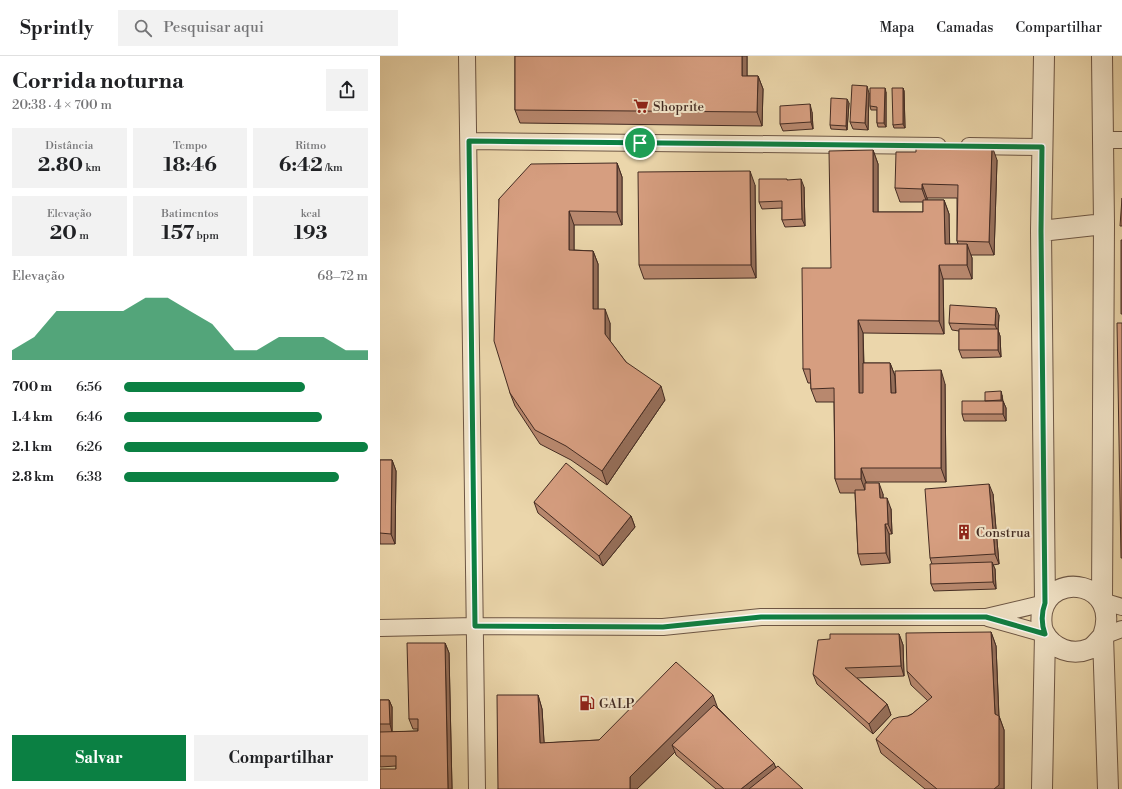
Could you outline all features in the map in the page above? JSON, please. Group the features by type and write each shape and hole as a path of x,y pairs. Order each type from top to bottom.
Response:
{"street":[{"path":"467,56 477,789"},
{"path":"380,628 475,626 663,627 761,617 986,617 1045,603 1054,593 1066,587 1080,587 1092,592 1102,601 1106,610 1106,628 1102,636 1090,648 1073,652 1056,647 1045,634 1042,627 1041,618 1045,603 1041,231 1044,56"},
{"path":"1102,56 1112,140 1104,224 1102,601"},
{"path":"469,141 1042,147"},
{"path":"1041,231 1104,224"},
{"path":"1102,601 1122,607"},
{"path":"986,617 1045,634"},
{"path":"1102,636 1122,629"},
{"path":"1042,789 1045,634"},
{"path":"1102,636 1108,789"}],"building":[{"name":"Shoprite","path":"515,56 742,56 742,76 758,76 757,112 515,110"},
{"path":"852,85 867,86 865,123 850,122"},
{"path":"870,88 885,88 884,123 877,123 877,107 870,106"},
{"path":"892,88 903,88 903,124 893,125"},
{"path":"831,98 847,99 846,126 830,125"},
{"path":"810,104 811,122 780,124 780,106"},
{"path":"916,143 973,144 972,146 992,146 989,242 957,241 958,185 922,184 922,189 895,188 896,152 916,152"},
{"path":"873,150 873,212 923,212 923,200 944,200 945,244 967,244 967,265 939,265 939,321 858,320 859,393 863,393 863,363 890,363 891,393 896,393 895,371 941,370 941,468 861,468 861,479 835,479 834,388 811,389 810,369 803,369 802,268 831,268 829,151"},
{"path":"617,163 617,212 569,211 569,250 593,251 593,309 605,309 605,334 626,362 661,386 602,471 566,446 535,430 510,393 494,341 499,199 531,164"},
{"path":"750,171 751,265 639,265 638,172"},
{"path":"759,179 801,179 802,219 782,220 782,201 759,202"},
{"path":"1122,198 1122,226 1120,226"},
{"path":"1122,240 1122,314 1121,314"},
{"path":"950,305 996,308 995,325 949,323"},
{"path":"1117,323 1122,323 1122,558 1121,558"},
{"path":"959,329 998,329 998,350 959,350"},
{"path":"1001,391 1001,400 985,401 985,392"},
{"path":"962,401 1003,401 1003,414 962,414"},
{"path":"380,460 392,460 391,534 380,533"},
{"path":"566,463 631,516 599,556 534,502"},
{"path":"865,483 879,483 880,498 887,498 888,524 885,524 886,553 858,554 855,490 865,490"},
{"name":"Construa","path":"989,484 995,554 930,558 925,489"},
{"path":"992,562 993,582 931,584 930,564"},
{"path":"991,632 995,714 999,716 999,785 994,789 937,789 876,739 893,719 912,714 932,697 907,671 906,633"},
{"path":"830,634 899,634 901,666 845,668 887,704 869,724 813,674 818,640 830,639"},
{"path":"407,643 445,643 448,789 380,789 380,769 396,769 396,756 380,756 380,732 418,731 418,719 409,719"},
{"path":"676,662 713,695 630,777 630,789 498,789 497,695 538,695 540,743 599,740"},
{"path":"380,700 389,700 390,724 380,724"},
{"path":"714,705 774,763 741,789 724,789 672,745"},
{"path":"778,766 803,789 749,789"}],"place":[{"name":"Shoprite","path":"641,106"},
{"name":"Construa","path":"964,532"},
{"name":"GALP","path":"587,703"}],"route":[{"path":"469,141 640,143 1042,147 1041,231 1045,603 1041,618 1042,627 1045,634 986,617 761,617 663,627 475,626 469,141"}]}
